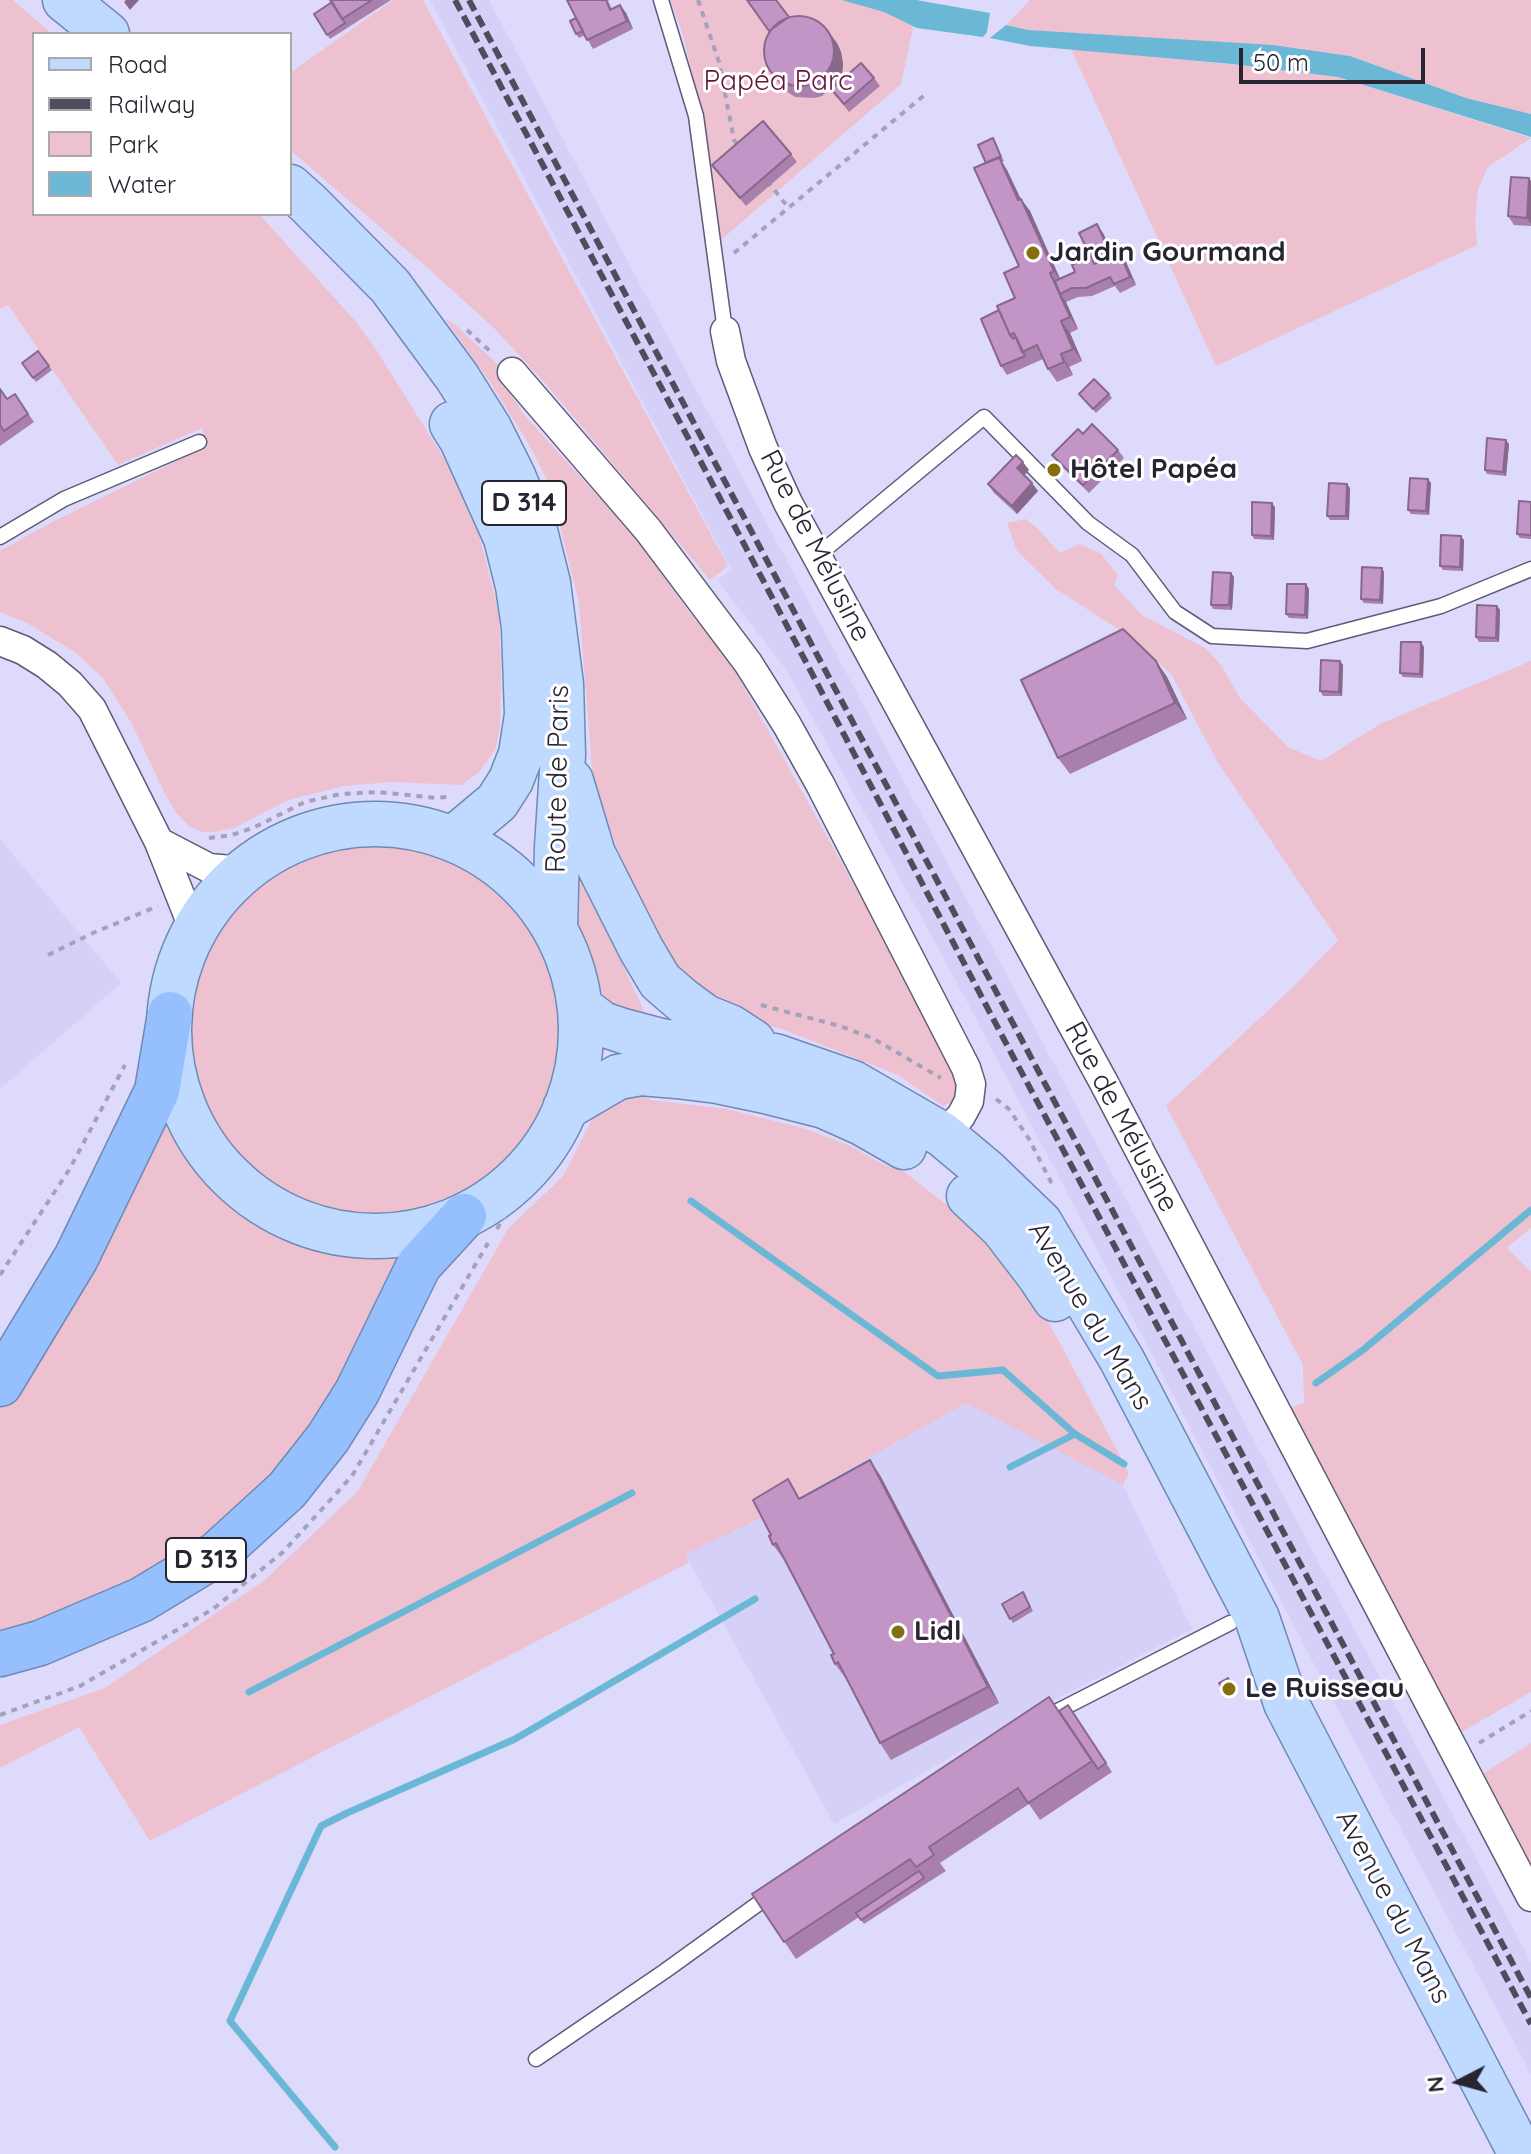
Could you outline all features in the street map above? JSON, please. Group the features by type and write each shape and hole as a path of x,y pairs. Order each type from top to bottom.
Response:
{"highway":[{"path":"0,1384 76,1258 157,1091 170,1014"},
{"name":"D 313","path":"0,1654 40,1643 141,1600 217,1554 287,1490 328,1438 357,1392 419,1265 464,1216"}],"main road":[{"path":"55,0 87,32"},
{"path":"65,0 105,32"},
{"name":"Route de Paris","path":"292,189 390,286 415,318 489,428 534,527 548,583 561,684 563,755 555,929"},
{"name":"Route de Paris","path":"292,216 354,280 396,333 462,440 506,538 524,627 527,715 521,754 511,780 497,802 452,817"},
{"path":"563,755 593,854 660,981 705,1017 730,1027 775,1056"},
{"path":"452,817 490,859 518,881 555,929 573,972 580,1007 581,1041 575,1079 549,1141 523,1174 492,1200 464,1216 416,1233 386,1236 360,1236 313,1227 283,1215 253,1197 206,1148 188,1118 178,1091 171,1054 170,1014 187,910 218,897 243,871 272,851 328,829 366,824 404,825 452,817"},
{"name":"Avenue du Mans","path":"580,1007 602,1024 639,1036 775,1056 853,1083 943,1135 1040,1223 1122,1360 1257,1618 1286,1703 1521,2154"},
{"name":"Avenue du Mans","path":"565,1108 618,1077 641,1073 717,1081 824,1106 862,1123 926,1161 968,1195 1003,1228 1070,1321 1242,1646 1286,1703"}],"street":[{"name":"Rue de Mélusine","path":"725,331 731,361 763,448 788,503 1103,1081 1531,1897"},
{"path":"512,372 648,530 748,663 787,725 966,1068 971,1084 969,1101 961,1116 943,1135"},
{"path":"0,641 23,650 47,665 70,684 92,709 159,842 187,910"},
{"path":"159,842 209,868 243,871"}],"lane":[{"path":"661,0 696,116 725,331"},
{"path":"817,556 984,417 1088,523 1132,555 1175,612 1212,636 1307,641 1441,606 1531,569"},
{"path":"0,537 64,499 199,442"},
{"path":"1031,1724 1230,1623"},
{"path":"536,2059 788,1882"}],"path":[{"path":"698,0 719,62 734,140 743,151"},
{"path":"717,268 927,93"},
{"path":"760,171 788,207"},
{"path":"193,861 203,839 232,835 305,802 341,794 378,792 436,798 452,817"},
{"path":"48,955 167,902 187,910"},
{"path":"0,1275 69,1170 125,1065"},
{"path":"1457,1756 1531,1711"}],"shaded area":[{"path":"430,0 489,0 1531,1962 1531,2074 955,979 787,671 717,580 731,569"},
{"path":"0,839 121,983 0,1089"},
{"path":"969,1402 1123,1485 1192,1629 1010,1723 834,1824 685,1554 765,1516"}],"green space":[{"path":"0,0 13,0 50,32 32,32 32,216 261,216 357,323 445,460 480,538 499,613 500,728 495,750 479,772 461,785 391,782 344,786 288,800 234,828 203,832 190,827 175,811 132,724 103,678 76,653 29,624 0,612 0,551 207,446 202,428 118,465 8,305 0,309"},
{"path":"393,0 423,0 728,566 710,580 547,385 493,327 292,152 292,72"},
{"name":"Papéa Parc","path":"670,0 919,0 901,84 721,240 702,116 682,31"},
{"path":"1030,0 1531,0 1531,114 1466,98 1350,56 1296,48 1028,30 1006,25"},
{"path":"1071,49 1338,77 1531,138 1488,167 1478,189 1475,219 1477,245 1216,366"},
{"path":"445,319 507,373 504,384 525,416 630,531 730,662 893,955 953,1074 959,1099 943,1106 898,1075 714,1003 668,958 634,888 593,782 579,603 550,485 492,385"},
{"path":"1026,519 1060,553 1080,544 1101,554 1118,575 1114,585 1142,615 1205,648 1221,665 1240,698 1288,747 1321,761 1382,723 1531,661 1531,1228 1507,1248 1531,1272 1531,1692 1453,1737 1284,1410 1304,1403 1303,1365 1166,1106 1294,986 1338,940 1217,761 1171,674 1129,636 1056,589 1017,551 1007,523"},
{"path":"378,838 415,842 451,853 484,871 514,894 537,924 555,957 566,993 570,1030 566,1067 555,1103 537,1136 514,1166 484,1189 451,1207 415,1218 378,1222 341,1218 305,1207 272,1189 242,1166 219,1136 201,1103 190,1067 186,1030 190,993 201,957 219,924 242,894 272,871 305,853 341,842"},
{"path":"577,866 650,1025 609,1005 599,987 570,908"},
{"path":"641,1091 651,1100 727,1109 806,1129 850,1146 886,1166 902,1170 967,1221 1005,1264 1048,1321 1129,1473 1123,1485 966,1403 765,1516 686,1554 688,1563 150,1841 79,1727 0,1768 0,1725 105,1688 265,1580 358,1491 508,1229 564,1175 594,1115 607,1105"},
{"path":"167,1102 195,1160 217,1189 264,1224 314,1244 357,1255 407,1251 306,1447 184,1562 0,1639 0,1396"},
{"path":"1531,1743 1531,1880 1477,1778"}],"water":[{"path":"842,0 916,0 990,13 987,32 983,37 917,28 884,12"},
{"path":"1006,25 1028,30 1273,45 1350,56 1466,98 1531,114 1531,137 1338,77 1030,46 990,38"}],"building":[{"path":"330,0 372,0 342,19"},
{"path":"567,0 606,0 610,10 620,5 627,21 587,40"},
{"path":"747,0 776,0 789,17 769,31"},
{"path":"332,2 345,23 327,35 314,14"},
{"path":"799,16 824,26 834,51 824,76 799,86 774,76 764,51 774,26"},
{"path":"576,18 583,31 576,34 570,21"},
{"path":"861,63 874,78 844,104 831,89"},
{"path":"763,121 791,154 740,198 712,165"},
{"path":"993,138 1001,157 986,163 978,145"},
{"name":"Jardin Gourmand","path":"999,157 1054,271 1050,273 1070,317 1061,321 1073,349 1061,354 1064,362 1048,369 1037,345 1022,352 1014,333 1010,335 997,306 1015,298 1004,273 1019,266 974,168"},
{"path":"1511,177 1529,178 1527,218 1508,216"},
{"path":"1097,224 1112,257 1120,254 1130,277 1114,284 1110,277 1086,288 1072,288 1060,294 1055,281 1075,272 1072,265 1091,256 1094,264 1103,260 1097,247 1088,251 1079,233"},
{"path":"999,310 1010,335 1013,339 1016,337 1025,356 1001,366 981,319"},
{"path":"38,351 49,366 33,378 22,363"},
{"path":"1094,379 1109,394 1093,409 1079,394"},
{"path":"0,389 7,399 15,394 28,414 4,431 0,425"},
{"path":"1092,424 1118,450 1083,485 1052,455 1078,429 1083,434"},
{"path":"1487,438 1506,440 1503,472 1485,470"},
{"path":"1016,455 1023,462 1017,468 1032,483 1012,506 988,484"},
{"path":"1410,478 1428,479 1426,511 1408,510"},
{"path":"1329,483 1347,484 1346,516 1327,516"},
{"path":"1519,501 1531,502 1531,535 1517,534"},
{"path":"1252,502 1272,503 1271,536 1252,535"},
{"path":"1441,535 1461,536 1460,567 1440,566"},
{"path":"1362,567 1382,568 1380,600 1361,599"},
{"path":"1213,572 1231,573 1229,605 1211,605"},
{"path":"1287,584 1306,584 1305,615 1286,614"},
{"path":"1477,605 1497,606 1496,638 1476,637"},
{"path":"1123,629 1156,661 1175,703 1058,758 1021,680"},
{"path":"1401,642 1421,642 1420,674 1400,673"},
{"path":"1321,660 1340,661 1339,692 1320,691"},
{"path":"870,1460 988,1687 880,1743 838,1662 835,1664 831,1655 834,1654 776,1543 773,1545 753,1500 788,1479 799,1499"},
{"path":"1023,1592 1030,1607 1010,1619 1002,1604"},
{"path":"1228,1678 1233,1688 1225,1693 1219,1683"},
{"path":"1049,1697 1092,1761 1028,1803 1018,1788 929,1847 934,1855 916,1867 910,1859 784,1942 752,1894"},
{"path":"1068,1705 1106,1763 1098,1769 1059,1711"},
{"path":"919,1871 924,1878 861,1920 856,1913"}],"waterway":[{"path":"691,1201 938,1376 1003,1370 1075,1434"},
{"path":"1316,1383 1363,1350 1531,1210"},
{"path":"1010,1467 1075,1434 1124,1464"},
{"path":"249,1692 632,1493"},
{"path":"335,2147 230,2021 321,1826 515,1739 755,1599"}],"railway":[{"path":"455,0 1008,1047 1531,2024"},
{"path":"469,0 1531,1998"}],"place":[{"name":"Jardin Gourmand","path":"1033,253"},
{"name":"Hôtel Papéa","path":"1054,470"},
{"name":"Lidl","path":"898,1632"},
{"name":"Le Ruisseau","path":"1229,1689"}]}
